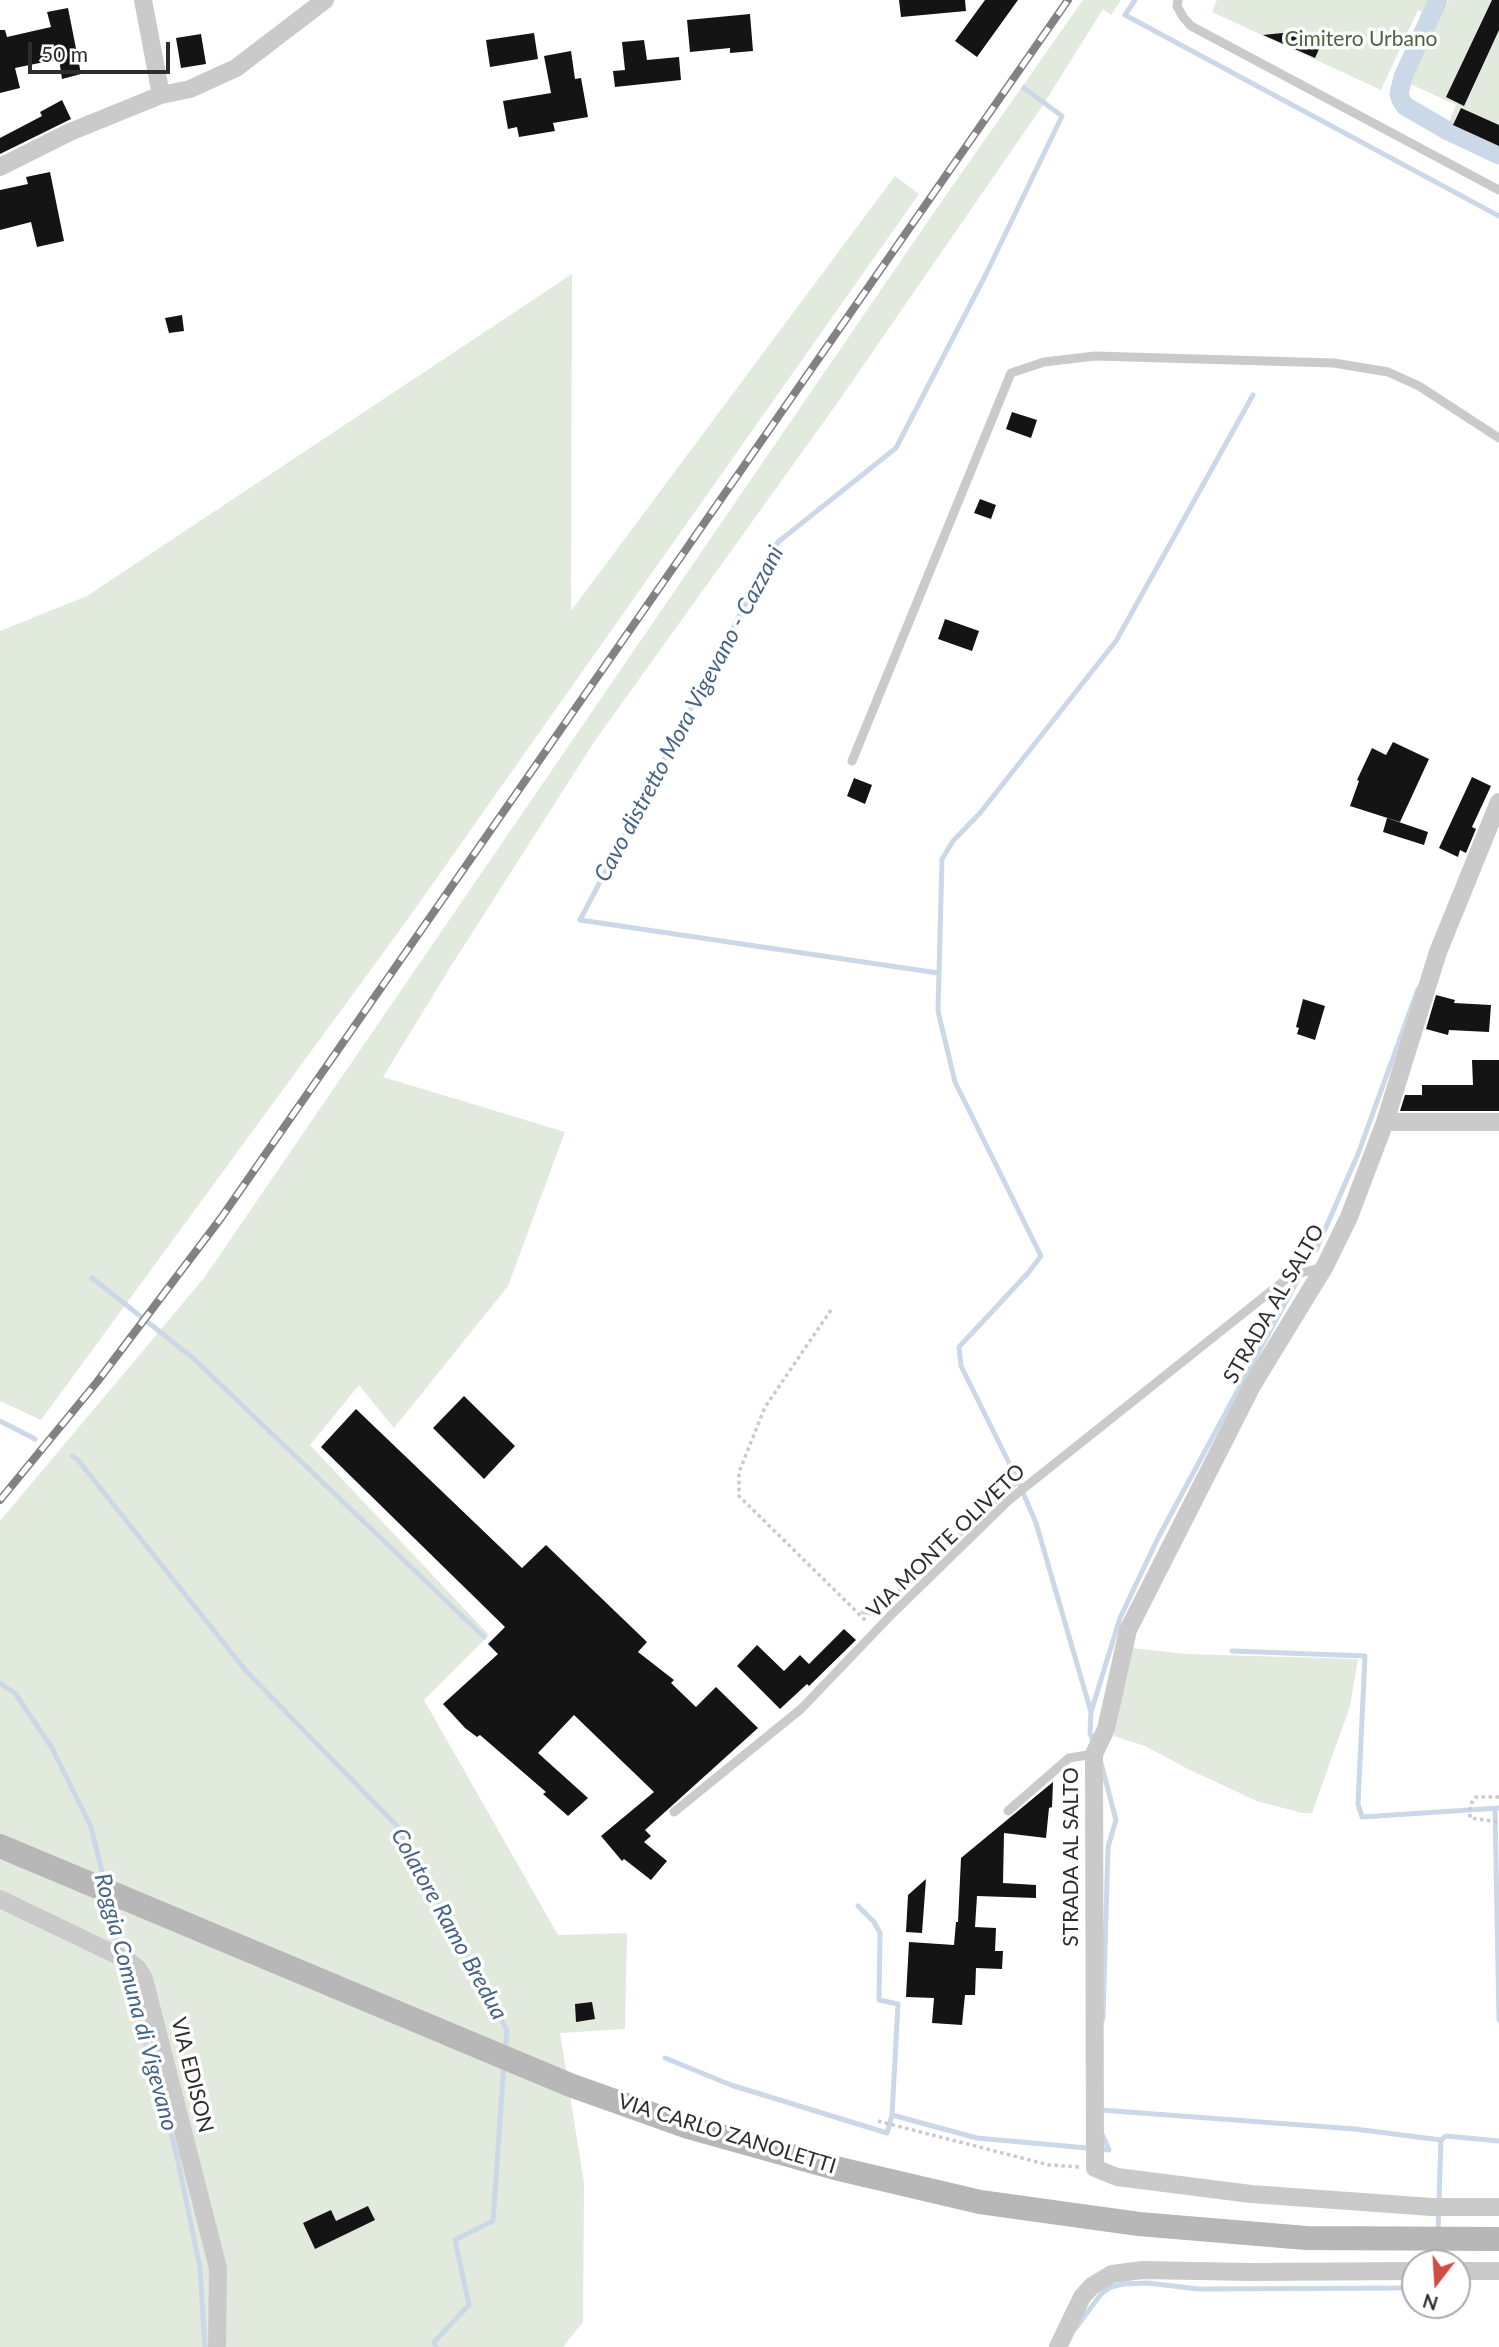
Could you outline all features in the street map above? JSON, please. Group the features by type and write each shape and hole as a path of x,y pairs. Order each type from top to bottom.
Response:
{"main road":[{"name":"VIA CARLO ZANOLETTI","path":"0,1846 570,2085 688,2127 835,2168 981,2202 1139,2224 1306,2238 1499,2239"}],"street":[{"path":"143,0 161,95"},
{"path":"0,167 70,132 161,95 190,89 236,68 325,0"},
{"name":"STRADA AL SALTO","path":"1095,2156 1096,1749 1106,1729 1128,1630 1253,1384 1325,1266 1349,1217 1385,1122 1438,952 1499,802"},
{"path":"1385,1122 1499,1122"},
{"name":"VIA EDISON","path":"0,1899 120,1957 138,1969 144,1979 218,2268 217,2347"},
{"path":"1095,2156 1117,2177 1251,2194 1441,2208 1499,2207"},
{"path":"1058,2347 1082,2297 1092,2286 1111,2274 1142,2270 1401,2271"},
{"path":"1471,2271 1499,2271"}],"lane":[{"path":"1178,0 1177,6 1182,17 1191,26 1499,190"},
{"path":"852,761 1011,373 1044,362 1095,356 1334,363 1388,372 1419,386 1499,438"},
{"name":"VIA MONTE OLIVETO","path":"674,1812 801,1709 876,1631 1016,1494 1290,1276 1325,1266"},
{"path":"1008,1811 1069,1758 1096,1749"}],"path":[{"path":"831,1310 765,1407 738,1472 739,1496 876,1631"},
{"path":"1499,1797 1476,1797 1470,1805 1470,1818 1499,1822"},
{"path":"880,2121 1049,2165 1095,2156"}],"green space":[{"path":"1083,0 1121,0 1111,15 1103,9 1041,108 838,402 594,742 383,1077 565,1132 508,1286 394,1428 359,1385 310,1445 489,1635 424,1700 558,1935 627,1933 625,2029 560,2033 584,2183 583,2322 563,2347 0,2347 0,1521 204,1278 937,208"},
{"name":"Cimitero Urbano","path":"1217,0 1433,0 1446,6 1449,0 1499,0 1499,148 1448,125 1456,105 1410,84 1439,21 1418,10 1381,90 1212,12"},
{"path":"895,176 919,194 405,923 41,1420 0,1401 0,631 87,596 572,274 571,611"},
{"path":"1131,1648 1186,1654 1358,1659 1350,1706 1312,1813 1302,1813 1257,1801 1145,1746 1114,1736"}],"building":[{"path":"899,0 965,0 966,11 901,17"},
{"path":"985,0 1018,0 977,57 955,41"},
{"path":"1492,0 1499,0 1499,30 1464,106 1446,97"},
{"path":"68,8 81,74 62,79 59,59 15,68 20,88 0,93 0,30 5,30 7,37 51,27 47,12"},
{"path":"750,14 753,51 730,53 730,48 690,52 687,20"},
{"path":"1292,32 1308,35 1320,47 1315,58 1263,35"},
{"path":"534,33 538,59 490,67 486,40"},
{"path":"201,34 206,64 181,68 176,38"},
{"path":"644,40 647,60 679,57 681,80 615,87 613,71 625,70 622,42"},
{"path":"571,51 575,79 581,78 588,117 553,123 555,131 519,137 517,127 508,129 503,101 551,93 544,56"},
{"path":"62,100 71,119 0,154 0,138 42,116 40,112"},
{"path":"1461,108 1499,125 1499,146 1453,125"},
{"path":"50,172 64,241 37,247 31,222 0,230 0,190 28,184 26,177"},
{"path":"182,315 184,331 169,333 165,318"},
{"path":"1012,412 1037,420 1031,438 1006,429"},
{"path":"980,499 996,505 991,519 974,513"},
{"path":"945,619 979,631 972,651 938,639"},
{"path":"1393,742 1429,759 1400,822 1350,806 1359,781 1357,780 1372,748 1386,755"},
{"path":"1472,777 1491,786 1472,827 1476,829 1466,853 1460,850 1458,857 1439,848"},
{"path":"854,778 872,785 865,804 847,796"},
{"path":"1387,818 1428,832 1424,845 1383,832"},
{"path":"1436,995 1455,1000 1454,1003 1491,1005 1489,1032 1449,1030 1448,1035 1426,1029"},
{"path":"1303,999 1325,1006 1315,1040 1297,1034 1299,1028 1296,1027"},
{"path":"1472,1060 1499,1060 1499,1111 1400,1111 1405,1095 1422,1095 1422,1085 1473,1085"},
{"path":"464,1396 515,1446 484,1479 433,1428"},
{"path":"356,1409 522,1568 546,1545 647,1642 638,1652 674,1680 671,1683 696,1707 716,1687 758,1728 645,1830 651,1836 644,1842 667,1861 651,1880 624,1859 622,1861 601,1836 654,1792 574,1715 538,1753 588,1798 568,1816 543,1794 546,1792 480,1735 477,1737 465,1728 443,1704 498,1654 488,1644 505,1627 321,1447"},
{"path":"844,1629 856,1640 809,1686 807,1684 780,1709 737,1666 757,1645 784,1671 800,1655 809,1664"},
{"path":"1053,1782 1052,1807 1049,1808 1046,1838 1004,1833 1003,1883 1036,1885 1036,1898 977,1896 975,1927 996,1928 995,1951 1003,1951 1002,1969 976,1968 975,1995 965,1995 962,2025 932,2023 934,1998 906,1997 909,1942 954,1945 958,1922 961,1858"},
{"path":"926,1879 922,1933 906,1932 908,1895"},
{"path":"592,2002 595,2019 576,2022 575,2004"},
{"path":"368,2206 375,2220 315,2249 303,2223 331,2210 336,2221"}],"waterway":[{"path":"1135,0 1125,15 1499,216"},
{"path":"1438,0 1403,77 1399,94 1401,100 1405,106 1448,131 1499,155"},
{"name":"Cavo distretto Mora Vigevano - Cazzani","path":"938,973 580,920 778,542 896,448 986,274 1062,116 1024,88"},
{"name":"Cavo distretto Mora Vigevano - Cazzani","path":"1091,1712 1036,1523 961,1366 959,1347 1041,1256 955,1082 938,1011 942,859 953,841 980,813 1116,641 1253,395"},
{"path":"1316,1250 1358,1154 1418,989"},
{"path":"92,1278 193,1358 484,1637"},
{"name":"Cavo distretto Mora Vigevano - Cazzani","path":"1094,1744 1090,1733 1091,1712 1120,1618 1158,1538 1297,1281"},
{"name":"Colatore Ramo Bredua","path":"0,1421 35,1439"},
{"name":"Colatore Ramo Bredua","path":"72,1456 78,1460 246,1671 397,1826 507,2030 505,2051"},
{"name":"Cavo distretto Mora Vigevano - Cazzani","path":"863,1612 875,1613 1018,1481"},
{"name":"Cavo distretto Mora Vigevano - Cazzani","path":"1232,1651 1365,1656 1358,1804 1362,1817 1499,1808"},
{"name":"Roggia Comuna di Vigevano","path":"0,1683 15,1693 52,1748 91,1827 104,1880"},
{"name":"Cavo distretto Mora Vigevano - Cazzani","path":"1101,1763 1116,1820 1108,1847 1103,2019"},
{"name":"Cavo distretto Mora Vigevano - Cazzani","path":"1495,1808 1499,2020"},
{"name":"Roggia Comuna di Vigevano","path":"108,1900 120,1952"},
{"name":"Cavo distretto Mora Vigevano - Cazzani","path":"858,1906 874,1922 880,1933 879,2000 898,2004 892,2115"},
{"name":"Roggia Comuna di Vigevano","path":"124,1965 176,2152 200,2268 205,2347"},
{"name":"Cavo distretto Mora Vigevano - Cazzani","path":"665,2058 731,2085 887,2133 892,2115 977,2138 1109,2150 1102,2134"},
{"name":"Colatore Ramo Bredua","path":"436,2347 434,2342 469,2305 455,2240 493,2221 504,2064"},
{"name":"Cavo distretto Mora Vigevano - Cazzani","path":"1101,2110 1355,2129 1441,2140"},
{"name":"Cavo distretto Mora Vigevano - Cazzani","path":"1438,2231 1441,2140 1446,2136 1499,2141"},
{"name":"Cavo distretto Mora Vigevano - Cazzani","path":"1438,2244 1438,2249"},
{"name":"Cavo distretto Mora Vigevano - Cazzani","path":"1075,2329 1101,2294 1111,2287 1123,2284 1148,2283 1198,2289 1401,2288"}],"railway":[{"path":"0,1500 97,1382 221,1218 1068,0"}]}
